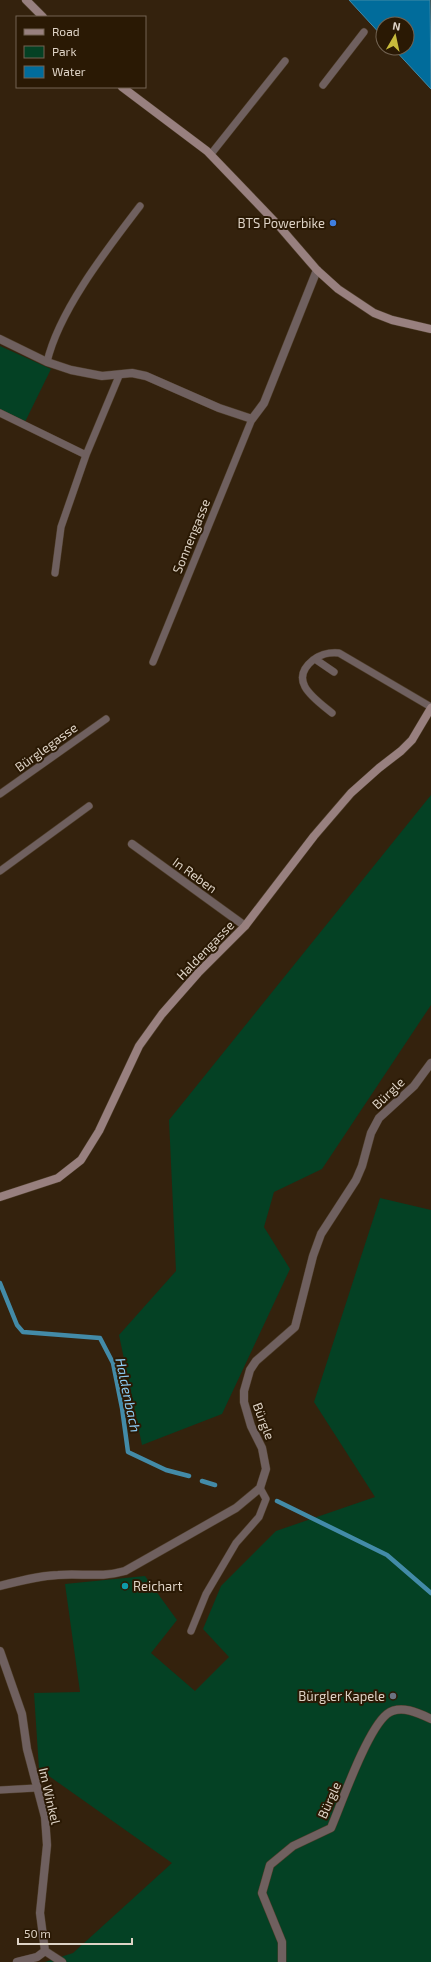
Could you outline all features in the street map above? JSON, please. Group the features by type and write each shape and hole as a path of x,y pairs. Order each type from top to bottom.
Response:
{"street":[{"path":"26,0 42,16"},
{"path":"123,88 211,154 279,226 317,270 338,289 374,312 392,320 431,329"},
{"name":"Sonnengasse","path":"252,419 264,403 317,270"},
{"path":"0,339 47,362 71,370 102,376 119,376 132,373 146,376 219,408 252,419"},
{"name":"Haldengasse","path":"0,1197 58,1178 81,1160 99,1131 139,1046 166,1009 198,973 245,926 314,836 352,793 412,740 431,708"},
{"name":"In Reben","path":"132,844 245,926"},
{"name":"Bürgle","path":"260,1488 266,1469 262,1448 251,1426 244,1402 244,1391 250,1370 256,1361 295,1327 313,1256 321,1234 330,1217 356,1180 362,1166 371,1133 379,1118 414,1086 431,1063"},
{"path":"0,1586 26,1579 58,1575 108,1576 125,1571 236,1508 260,1488"},
{"name":"Im Winkel","path":"0,1651 22,1714 27,1749 36,1788 45,1817 48,1845 40,1913 45,1951"},
{"name":"Bürgle","path":"282,1962 282,1942 262,1893 270,1865 293,1846 331,1828 358,1763 374,1731 388,1714 400,1710 414,1711 431,1719"},
{"path":"17,1962 37,1956 45,1951 62,1962"}],"lane":[{"path":"323,85 364,32"},
{"path":"211,154 285,61"},
{"path":"47,362 58,331 79,294 107,249 140,206"},
{"path":"55,573 61,527 86,455 119,376"},
{"path":"0,413 86,455"},
{"name":"Sonnengasse","path":"153,662 252,419"},
{"path":"332,713 312,696 302,682 301,674 306,666 326,653 339,653 431,708"},
{"path":"315,659 334,672"},
{"name":"Bürglegasse","path":"0,794 106,719"},
{"path":"0,871 89,806"},
{"path":"191,1631 206,1594 236,1543 259,1517 266,1499 260,1488"},
{"path":"0,1790 36,1788"}],"green space":[{"path":"0,346 51,369 25,422 0,411"},
{"path":"431,795 431,1005 322,1169 274,1192 264,1227 290,1269 222,1414 142,1445 119,1335 176,1271 169,1120"},
{"path":"380,1198 431,1210 431,1962 45,1962 73,1953 172,1863 39,1769 34,1693 80,1692 65,1584 145,1576 177,1620 151,1653 195,1691 229,1657 203,1629 221,1586 276,1531 375,1497 314,1402"}],"water":[{"path":"349,0 430,0 431,89 400,56 415,56 415,16 375,16 375,28"}],"waterway":[{"name":"Haldenbach","path":"0,1283 17,1325 23,1332 100,1338 113,1363 122,1408 128,1452 166,1470 189,1476"},
{"name":"Haldenbach","path":"202,1481 215,1485"},
{"name":"Haldenbach","path":"277,1501 387,1555 431,1593"}],"place":[{"name":"BTS Powerbike","path":"333,223"},
{"name":"Reichart","path":"125,1586"},
{"name":"Bürgler Kapele","path":"393,1696"}]}
